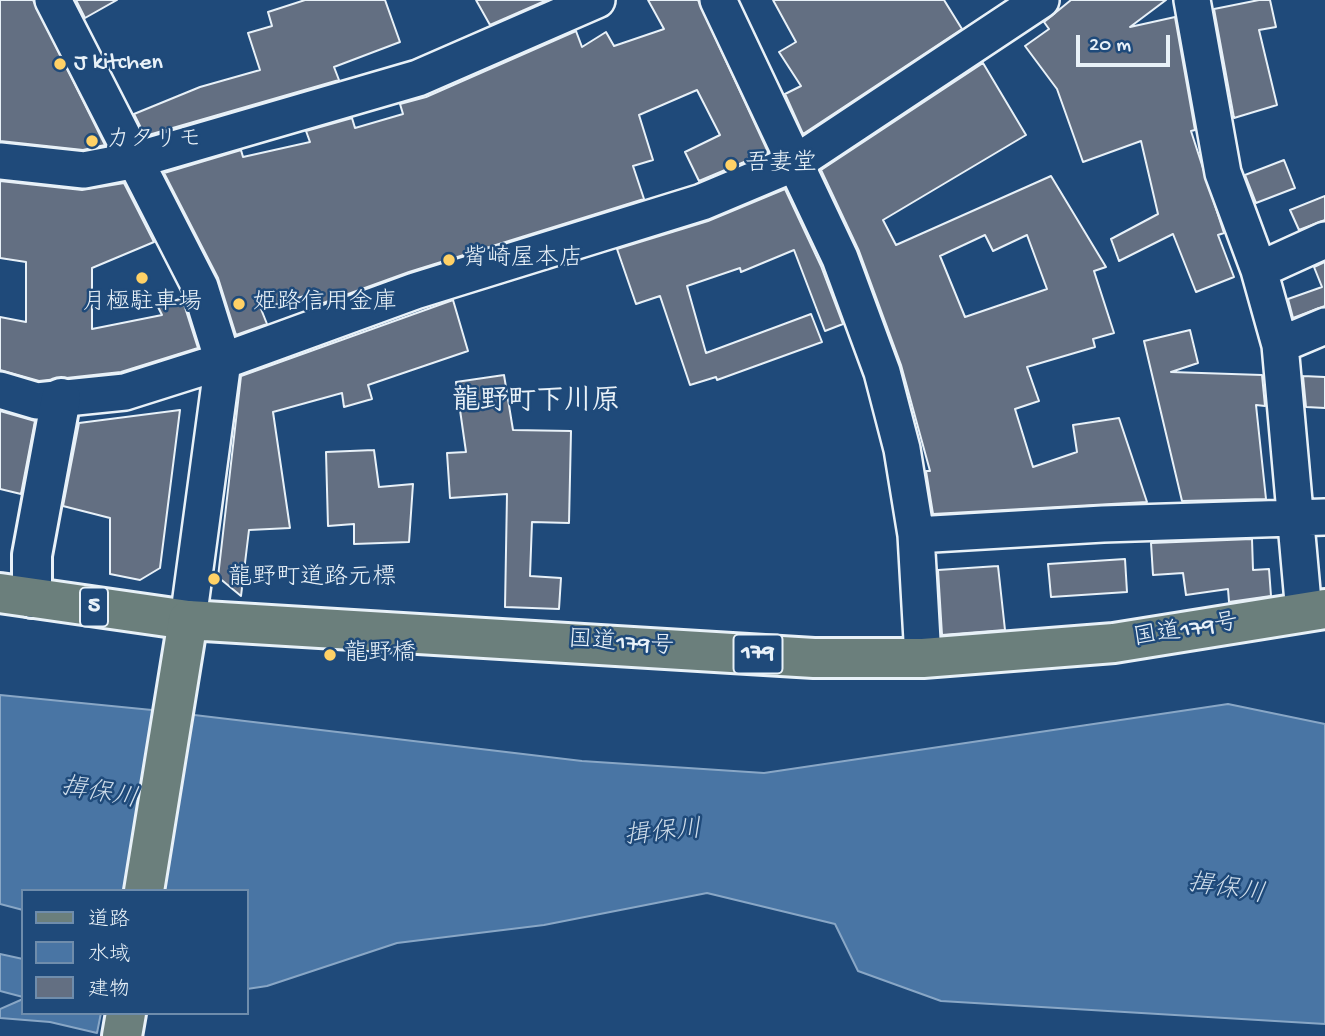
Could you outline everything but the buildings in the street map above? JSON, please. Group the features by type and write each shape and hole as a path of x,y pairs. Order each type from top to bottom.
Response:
{"main road":[{"name":"5","path":"16,596 188,620"},
{"name":"国道179号","path":"188,620 814,658 923,658 1114,643 1314,611"},
{"path":"145,889 188,620"},
{"path":"122,1036 126,1015"}],"street":[{"path":"53,0 200,287 223,361 188,620"},
{"path":"0,161 84,170 136,160 418,79 597,0"},
{"path":"718,0 797,162 840,258 882,372 902,449 916,535 923,658"},
{"path":"0,390 37,401 125,392 223,361 415,292 702,202 797,162 1041,0"},
{"path":"1192,0 1223,173 1259,271 1280,345 1310,517 1314,611"},
{"path":"1259,271 1325,240"},
{"path":"1280,345 1325,326"},
{"path":"16,596 32,555 61,398"},
{"path":"916,535 1310,517"}],"water":[{"name":"揖保川","path":"0,695 152,710 582,761 764,773 1228,704 1325,724 1325,1024 941,1001 858,971 835,924 707,893 544,925 397,943 267,986 248,989 248,889 21,889 21,909 0,904"},
{"path":"0,954 21,959 21,996 0,991"},
{"path":"21,1000 21,1015 101,1015 97,1033 50,1022 0,1018 0,1009"}],"place":[{"name":"J kitchen","path":"60,64"},
{"name":"カタリモ","path":"92,141"},
{"name":"吾妻堂","path":"731,165"},
{"name":"觜崎屋本店","path":"449,260"},
{"name":"月極駐車場","path":"142,278"},
{"name":"姫路信用金庫","path":"239,304"},
{"name":"龍野町道路元標","path":"214,579"},
{"name":"龍野橋","path":"330,655"}],"district":[{"name":"龍野町下川原","path":"536,404"}]}
